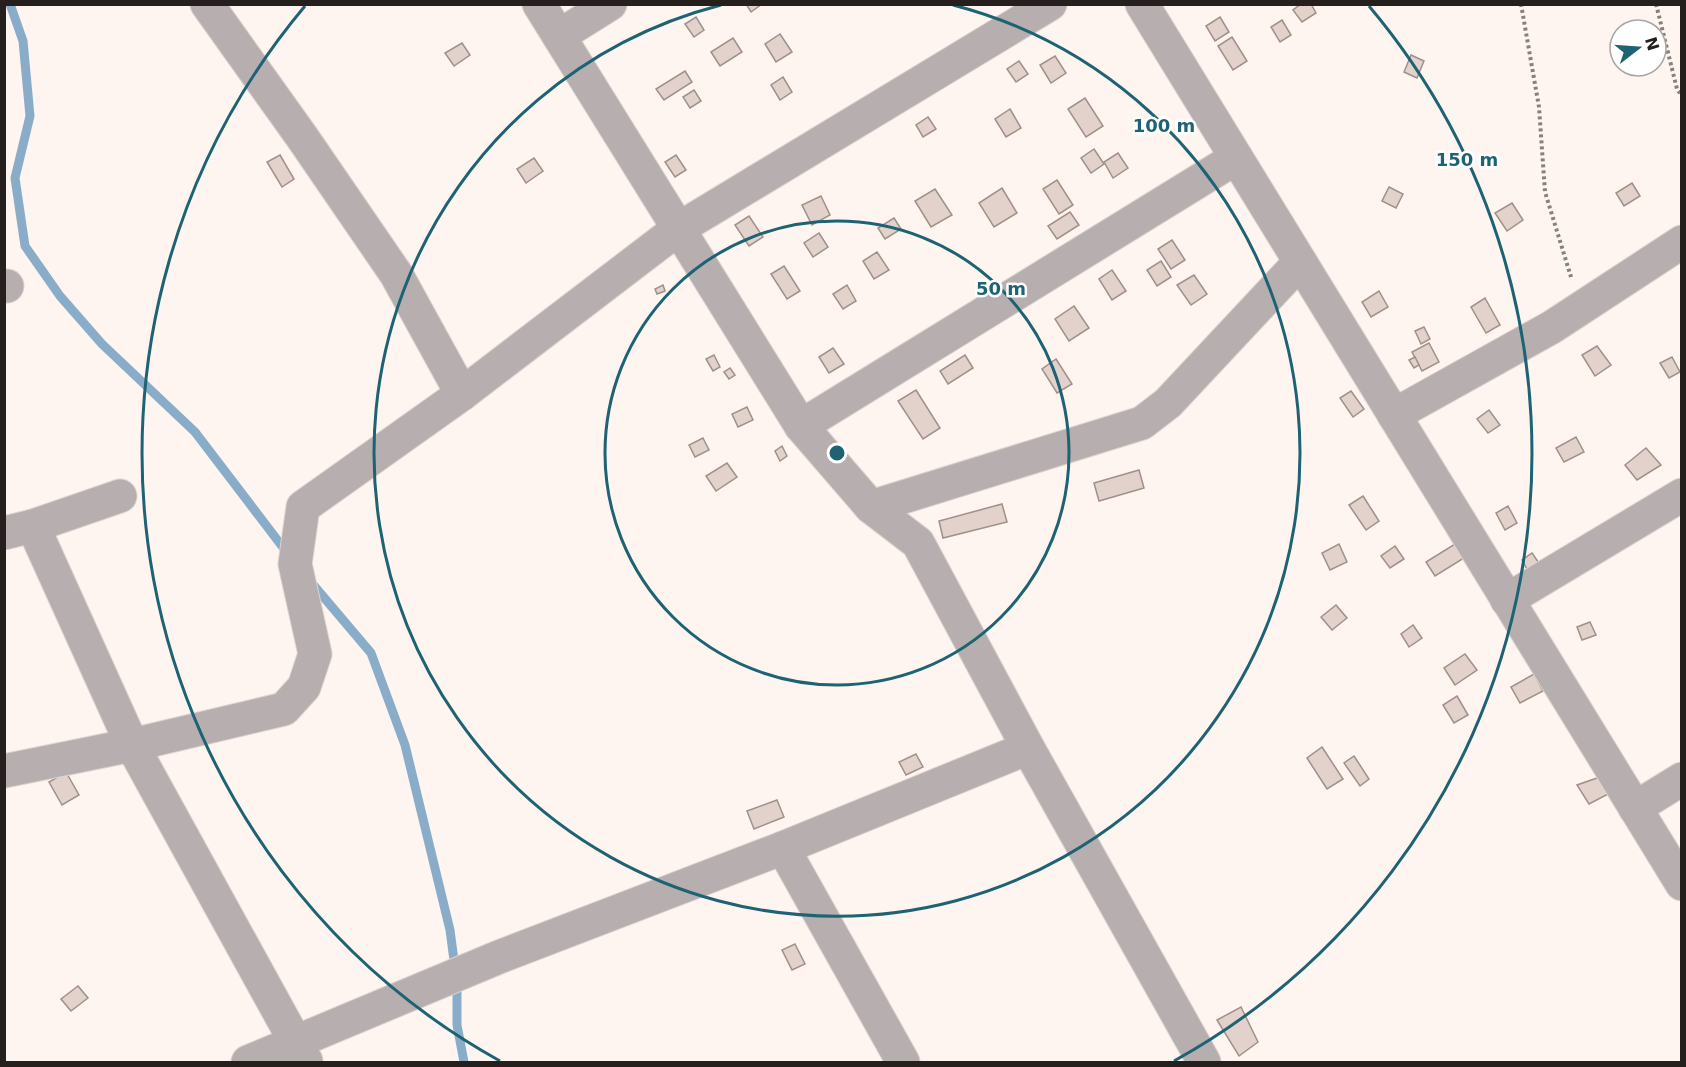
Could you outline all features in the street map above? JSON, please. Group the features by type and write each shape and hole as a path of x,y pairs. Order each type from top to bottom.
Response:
{"street":[{"path":"207,4 396,274 462,394"},
{"path":"539,4 801,426 871,507 918,543 1028,748 1204,1062"},
{"path":"559,36 610,4"},
{"path":"4,771 132,745 284,709 304,687 315,654 295,564 303,507 462,394 678,229 1050,4"},
{"path":"1142,4 1682,884"},
{"path":"801,426 1236,158"},
{"path":"1394,415 1552,327 1682,242"},
{"path":"871,507 1142,423 1168,403 1300,262"},
{"path":"1507,600 1682,495"},
{"path":"120,496 19,529 132,745 301,1053"},
{"path":"248,1062 301,1053 499,957 783,848 1028,748"},
{"path":"1635,808 1682,779"},
{"path":"783,848 903,1062"}],"path":[{"path":"1521,4 1539,107 1545,192 1572,280"},
{"path":"1656,4 1677,89 1682,96"}],"building":[{"path":"746,4 762,4 751,12"},
{"path":"1301,4 1311,4 1316,13 1302,22 1293,10"},
{"path":"696,17 704,30 694,37 685,24"},
{"path":"1220,17 1229,32 1215,41 1206,26"},
{"path":"1282,20 1291,35 1280,42 1271,27"},
{"path":"780,34 792,52 776,62 765,44"},
{"path":"1232,37 1247,61 1233,70 1218,46"},
{"path":"733,38 742,52 720,66 711,52"},
{"path":"462,43 470,55 454,66 445,53"},
{"path":"1411,55 1424,61 1417,78 1404,72"},
{"path":"1055,56 1066,73 1051,83 1040,65"},
{"path":"1019,61 1028,74 1016,82 1007,69"},
{"path":"685,71 692,82 664,100 656,89"},
{"path":"783,77 792,92 780,100 771,85"},
{"path":"694,90 701,101 690,108 683,97"},
{"path":"1085,98 1103,126 1086,137 1068,109"},
{"path":"1010,109 1021,128 1006,137 995,119"},
{"path":"928,117 936,129 923,137 916,125"},
{"path":"1094,149 1104,164 1091,173 1081,158"},
{"path":"1118,153 1128,168 1113,178 1104,162"},
{"path":"280,155 294,179 282,187 267,162"},
{"path":"676,155 686,170 675,177 665,162"},
{"path":"534,158 543,171 526,183 517,169"},
{"path":"1057,180 1073,205 1059,214 1043,189"},
{"path":"1632,183 1640,196 1624,206 1616,193"},
{"path":"1389,187 1403,194 1396,208 1382,201"},
{"path":"1002,188 1017,213 994,227 979,203"},
{"path":"935,189 952,215 931,227 915,201"},
{"path":"821,196 830,215 812,225 802,205"},
{"path":"1512,203 1523,220 1507,231 1495,213"},
{"path":"1070,212 1079,225 1057,239 1048,226"},
{"path":"749,216 763,237 749,246 735,225"},
{"path":"894,218 901,229 885,239 878,228"},
{"path":"819,233 828,247 813,257 804,243"},
{"path":"1172,240 1185,260 1171,269 1158,249"},
{"path":"877,252 889,270 874,279 863,261"},
{"path":"1161,261 1171,277 1157,286 1147,270"},
{"path":"784,266 800,291 787,299 771,274"},
{"path":"1112,270 1126,291 1112,300 1099,279"},
{"path":"1194,275 1207,294 1191,305 1177,285"},
{"path":"663,285 665,291 657,294 655,289"},
{"path":"847,285 856,301 843,309 833,294"},
{"path":"1379,291 1388,307 1371,317 1362,302"},
{"path":"1485,298 1500,325 1486,333 1471,307"},
{"path":"1074,306 1089,328 1069,341 1055,319"},
{"path":"1424,327 1430,339 1421,344 1415,331"},
{"path":"1429,343 1439,362 1422,371 1412,352"},
{"path":"1597,346 1611,365 1595,376 1582,355"},
{"path":"833,348 844,364 829,373 819,357"},
{"path":"714,355 720,367 713,371 706,359"},
{"path":"965,355 973,368 948,384 940,371"},
{"path":"1415,357 1419,365 1414,368 1409,360"},
{"path":"1672,357 1680,372 1669,378 1660,363"},
{"path":"1056,359 1072,384 1057,393 1042,369"},
{"path":"730,368 735,375 729,379 724,372"},
{"path":"916,390 940,428 923,439 898,401"},
{"path":"1351,391 1364,409 1353,417 1340,398"},
{"path":"747,407 753,420 738,427 732,414"},
{"path":"1489,410 1500,425 1488,433 1477,419"},
{"path":"1576,437 1584,452 1564,462 1556,448"},
{"path":"703,438 709,450 695,457 689,445"},
{"path":"782,446 787,456 780,461 775,451"},
{"path":"1646,448 1661,465 1637,480 1625,465"},
{"path":"727,463 737,477 716,491 706,476"},
{"path":"1139,470 1144,488 1099,501 1094,483"},
{"path":"1363,496 1379,521 1366,530 1349,505"},
{"path":"1002,504 1007,522 943,538 939,521"},
{"path":"1508,506 1517,523 1505,530 1496,513"},
{"path":"1339,544 1347,562 1330,570 1322,553"},
{"path":"1455,544 1464,558 1435,576 1426,562"},
{"path":"1395,546 1404,559 1390,568 1381,556"},
{"path":"1532,553 1541,566 1529,573 1522,560"},
{"path":"1336,605 1347,618 1332,630 1321,617"},
{"path":"1590,622 1596,635 1582,640 1577,627"},
{"path":"1413,625 1422,638 1409,647 1401,634"},
{"path":"1465,654 1477,670 1455,685 1444,668"},
{"path":"1534,674 1543,691 1520,703 1511,687"},
{"path":"1457,696 1468,715 1454,723 1443,705"},
{"path":"1322,747 1343,779 1327,789 1307,758"},
{"path":"916,754 923,767 906,775 899,762"},
{"path":"1354,756 1369,779 1360,786 1344,763"},
{"path":"66,772 79,795 62,805 49,782"},
{"path":"1600,777 1612,792 1589,804 1577,785"},
{"path":"777,800 784,817 754,829 747,811"},
{"path":"795,944 805,964 792,970 782,950"},
{"path":"78,986 88,998 71,1011 61,999"},
{"path":"1241,1007 1258,1042 1239,1056 1217,1020"}],"waterway":[{"path":"10,4 23,41 30,116 15,178 25,246 60,296 102,344 195,432 288,554"},
{"path":"310,581 371,653 405,745 450,930 455,968"},
{"path":"457,982 457,1025 464,1062"}]}
